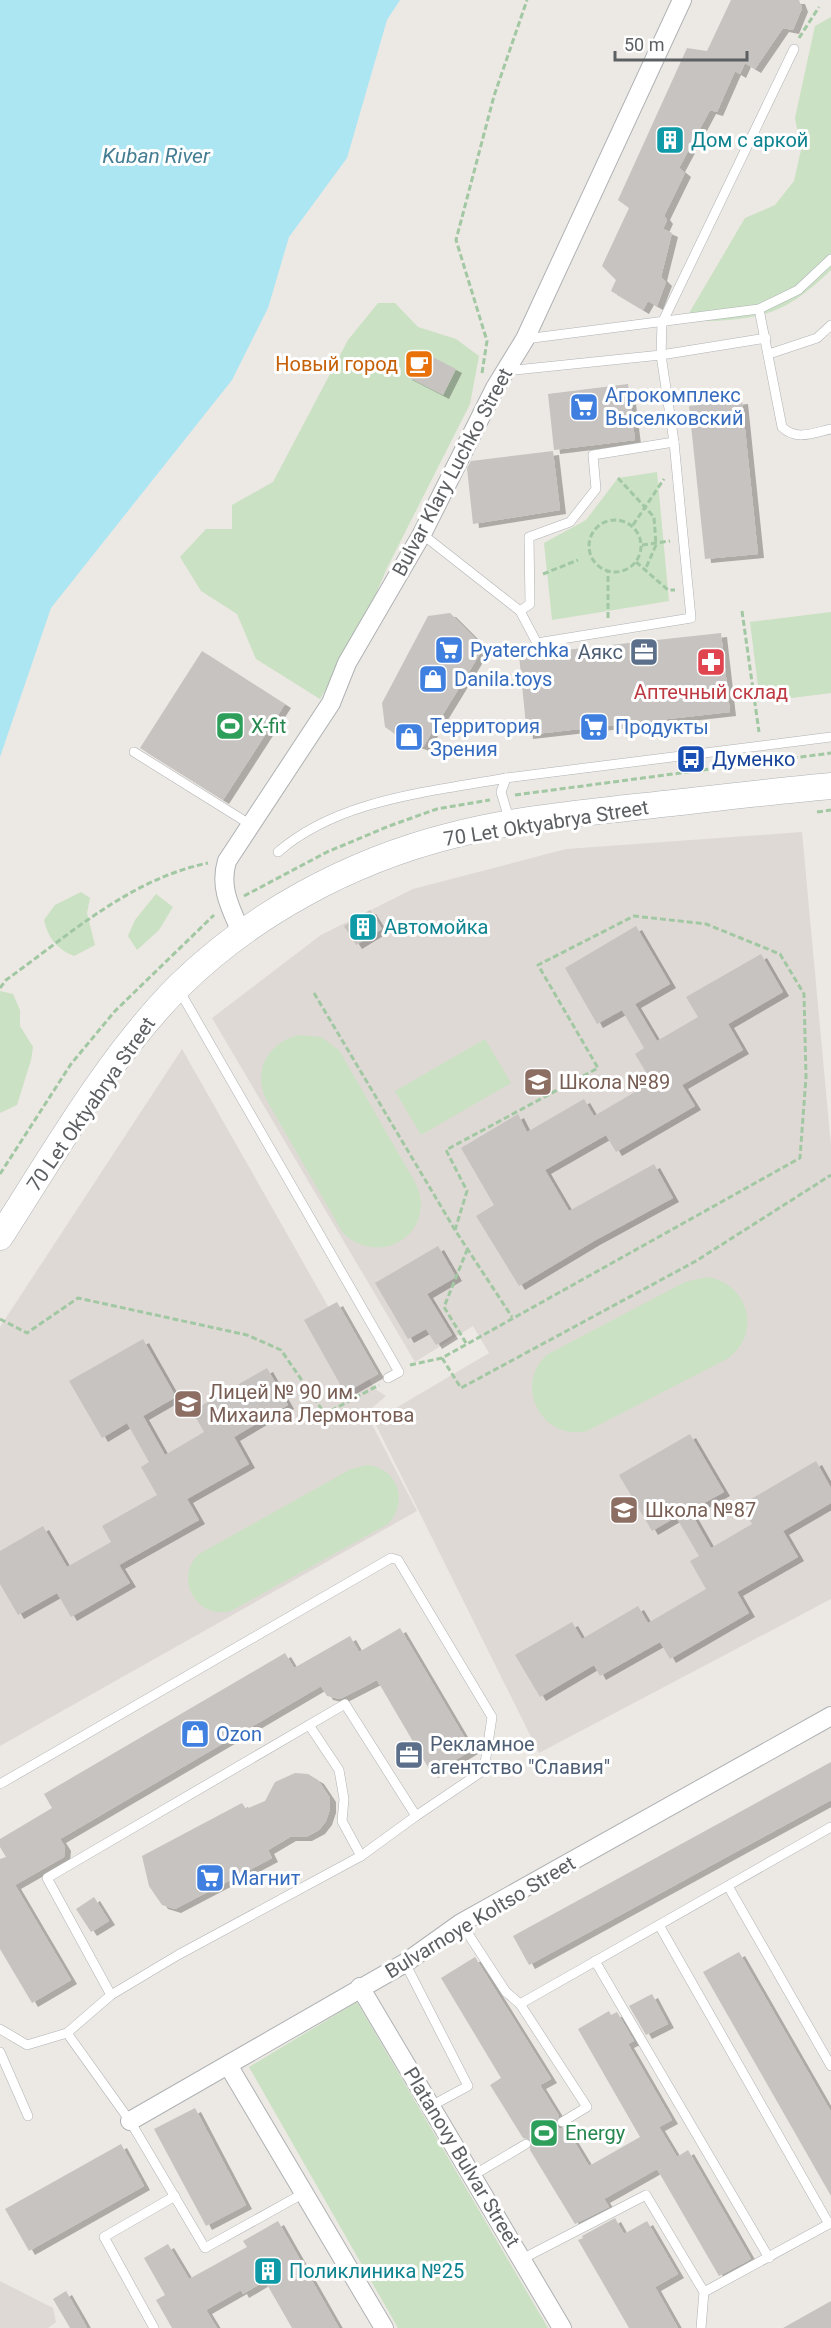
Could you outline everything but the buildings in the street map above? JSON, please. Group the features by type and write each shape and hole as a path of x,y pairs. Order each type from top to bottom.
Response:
{"main road":[{"name":"70 Let Oktyabrya Street","path":"0,1237 109,1074 135,1038 178,988 240,932 310,891 377,860 450,836 580,813 831,786"}],"street":[{"name":"Bulvar Klary Luchko Street","path":"240,932 223,888 223,875 227,861 331,703 347,663 422,534 506,371 525,339 682,0"},
{"name":"Bulvarnoye Koltso Street","path":"130,2121 405,1963 461,1923 831,1716"},
{"name":"Platanovy Bulvar Street","path":"360,1987 562,2328"},
{"path":"228,2065 384,2328"}],"lane":[{"path":"422,534 520,611 537,644 691,618 674,442 660,355 662,323 794,49"},
{"path":"525,339 759,309 798,290 831,259"},
{"path":"759,309 782,427 789,434 798,436 831,429"},
{"path":"769,354 817,338 831,325"},
{"path":"506,371 660,355 766,338"},
{"path":"520,611 530,604 529,537 570,522 596,489 593,455 674,442"},
{"path":"278,852 297,835 345,814 392,799 506,778 831,737"},
{"path":"134,752 251,825"},
{"path":"506,778 501,792 510,824"},
{"path":"178,988 399,1372 388,1378"},
{"path":"0,1784 391,1558 398,1560 492,1717 484,1770 416,1815 361,1857 188,1950 111,1995 67,2033 27,2044 0,2029"},
{"path":"111,1995 47,1878 345,1704 416,1815"},
{"path":"309,1725 339,1770 344,1799 342,1821 361,1857"},
{"path":"520,2004 831,1827"},
{"path":"728,1886 831,2066"},
{"path":"461,1923 506,1992 520,2004 587,2107 562,2122"},
{"path":"659,1925 830,2224 704,2292"},
{"path":"595,1961 769,2258"},
{"path":"405,1963 468,2086 431,2106"},
{"path":"67,2033 130,2121 205,2248 304,2193"},
{"path":"0,2052 28,2115"},
{"path":"472,2176 526,2144"},
{"path":"522,2259 646,2194 704,2292 701,2328"},
{"path":"154,2328 104,2237 175,2196"}],"path":[{"path":"482,376 487,341 456,240 494,96 527,0"},
{"path":"794,49 819,7"},
{"path":"633,525 669,470 676,464"},
{"path":"618,478 654,517 656,544 645,570"},
{"path":"610,519 622,520 633,525 640,535 642,545 636,562 628,569 609,571 599,567 591,556 589,539 593,530 610,519"},
{"path":"642,545 684,540"},
{"path":"530,578 578,560"},
{"path":"636,562 668,590 688,588"},
{"path":"609,571 607,611 609,632"},
{"path":"742,611 760,746"},
{"path":"437,808 831,753"},
{"path":"817,812 831,810"},
{"path":"0,988 6,980 131,890 189,868 227,861"},
{"path":"399,1372 415,1362 442,1358 466,1342 800,1158 806,1077 804,994 780,954 706,924 634,916 538,965 598,1068 446,1150 467,1191 455,1230"},
{"path":"314,993 467,1250 512,1317"},
{"path":"442,1358 461,1388 696,1261 831,1175"},
{"path":"466,1342 444,1307 467,1250"},
{"path":"0,1319 27,1333 78,1298 247,1335 281,1350 325,1414 375,1389 388,1378"}],"shaded area":[{"path":"802,832 831,1146 831,1599 539,1753 374,1421 489,1353 473,1326 415,1362 212,1018 321,935 413,889 566,849"},
{"name":"Лицей № 90 им. Михаила Лермонтова","path":"182,1049 375,1389 386,1396 366,1413 417,1511 0,1746 0,1327"},
{"path":"0,2281 53,2308 56,2322 48,2328 0,2328"}],"green space":[{"path":"831,17 831,270 796,299 773,311 728,320 707,321 693,318 688,315 745,218 775,205 794,181 801,150 795,118 815,26"},
{"path":"378,303 395,303 418,327 456,339 479,356 470,404 387,568 359,633 320,699 256,659 237,614 201,591 180,557 206,529 232,529 232,505 273,482 348,340"},
{"path":"657,472 669,601 552,620 544,543 586,520 618,478"},
{"path":"831,612 831,693 760,702 750,622"},
{"path":"81,892 90,898 87,913 95,945 74,956 54,942 44,920 55,905"},
{"path":"156,894 173,907 159,930 137,950 128,936 135,920"},
{"path":"0,991 13,994 20,1010 20,1026 33,1047 17,1105 0,1113"},
{"path":"299,1035 321,1037 339,1050 416,1184 421,1201 419,1217 412,1230 402,1240 388,1246 373,1247 358,1243 343,1233 266,1099 261,1078 266,1059 279,1044"},
{"path":"485,1039 511,1083 421,1135 395,1091"},
{"path":"707,1277 722,1282 742,1300 747,1325 744,1338 737,1350 725,1360 587,1431 571,1432 557,1428 545,1419 537,1408 533,1394 533,1380 537,1366 548,1354 685,1282"},
{"path":"367,1465 378,1467 386,1472 397,1487 398,1506 388,1524 231,1611 219,1612 208,1609 192,1595 188,1574 199,1554 351,1469"},
{"path":"357,2002 548,2328 398,2328 249,2067"}],"water":[{"name":"Kuban River","path":"0,0 400,0 387,20 347,158 289,237 268,308 232,380 51,608 0,757"}],"place":[{"name":"Дом с аркой","path":"670,140"},
{"name":"Новый город","path":"419,364"},
{"name":"Агрокомплекс Выселковский","path":"584,407"},
{"name":"Pyaterchka","path":"449,650"},
{"name":"Аякс","path":"644,652"},
{"name":"Аптечный склад","path":"711,662"},
{"name":"Danila.toys","path":"433,679"},
{"name":"X-fit","path":"230,726"},
{"name":"Продукты","path":"594,727"},
{"name":"Территория Зрения","path":"409,737"},
{"name":"Думенко","path":"691,759"},
{"name":"Автомойка","path":"363,927"},
{"name":"Школа №89","path":"538,1082"},
{"name":"Лицей № 90 им. Михаила Лермонтова","path":"188,1404"},
{"name":"Школа №87","path":"624,1510"},
{"name":"Ozon","path":"195,1734"},
{"name":"Рекламное агентство \"Славия\"","path":"409,1755"},
{"name":"Магнит","path":"210,1878"},
{"name":"Energy","path":"544,2133"},
{"name":"Поликлиника №25","path":"268,2271"}]}
